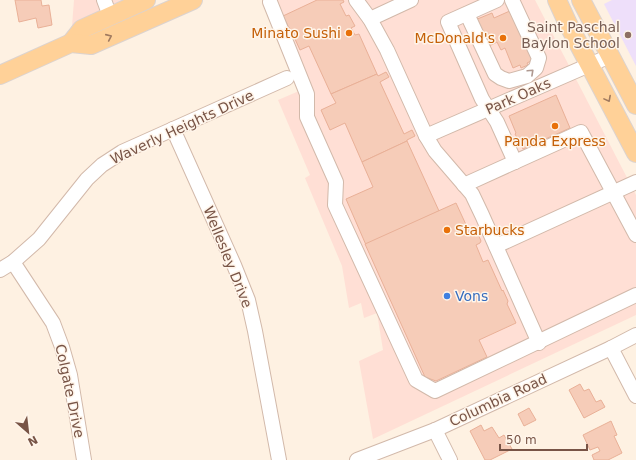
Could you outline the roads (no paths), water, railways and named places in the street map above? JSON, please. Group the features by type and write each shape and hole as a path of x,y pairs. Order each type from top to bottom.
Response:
{"main road":[{"path":"71,44 82,29 107,8 146,0"},
{"path":"0,75 71,44 90,45 193,0"},
{"path":"557,0 568,24 636,153"},
{"path":"581,0 636,105"}],"street":[{"path":"356,0 370,19 387,50 426,136 441,159 472,194 539,342"},
{"path":"370,19 391,4 411,0"},
{"path":"497,0 448,22 482,99 500,127 515,162"},
{"path":"467,14 495,74 509,81 527,76 536,68 539,58 512,0"},
{"path":"271,1 308,94 307,117 336,182 335,205 416,380 435,391 636,295"},
{"name":"Park Oaks","path":"426,136 610,56"},
{"name":"Waverly Heights Drive","path":"0,270 13,262 39,239 87,179 102,165 122,152 288,78"},
{"name":"Wellesley Drive","path":"173,129 234,265 248,300 279,460"},
{"path":"464,185 580,132 636,235"},
{"path":"496,246 636,182"},
{"name":"Colgate Drive","path":"13,262 53,323 62,346 70,375 84,460"},
{"name":"Columbia Road","path":"357,460 435,430 636,335"},
{"path":"611,348 636,396"},
{"path":"435,430 450,460"}],"place":[{"name":"Minato Sushi","path":"349,33"},
{"name":"Saint Paschal Baylon School","path":"628,35"},
{"name":"McDonald's","path":"503,38"},
{"name":"Panda Express","path":"555,126"},
{"name":"Starbucks","path":"447,230"},
{"name":"Vons","path":"447,296"}]}
